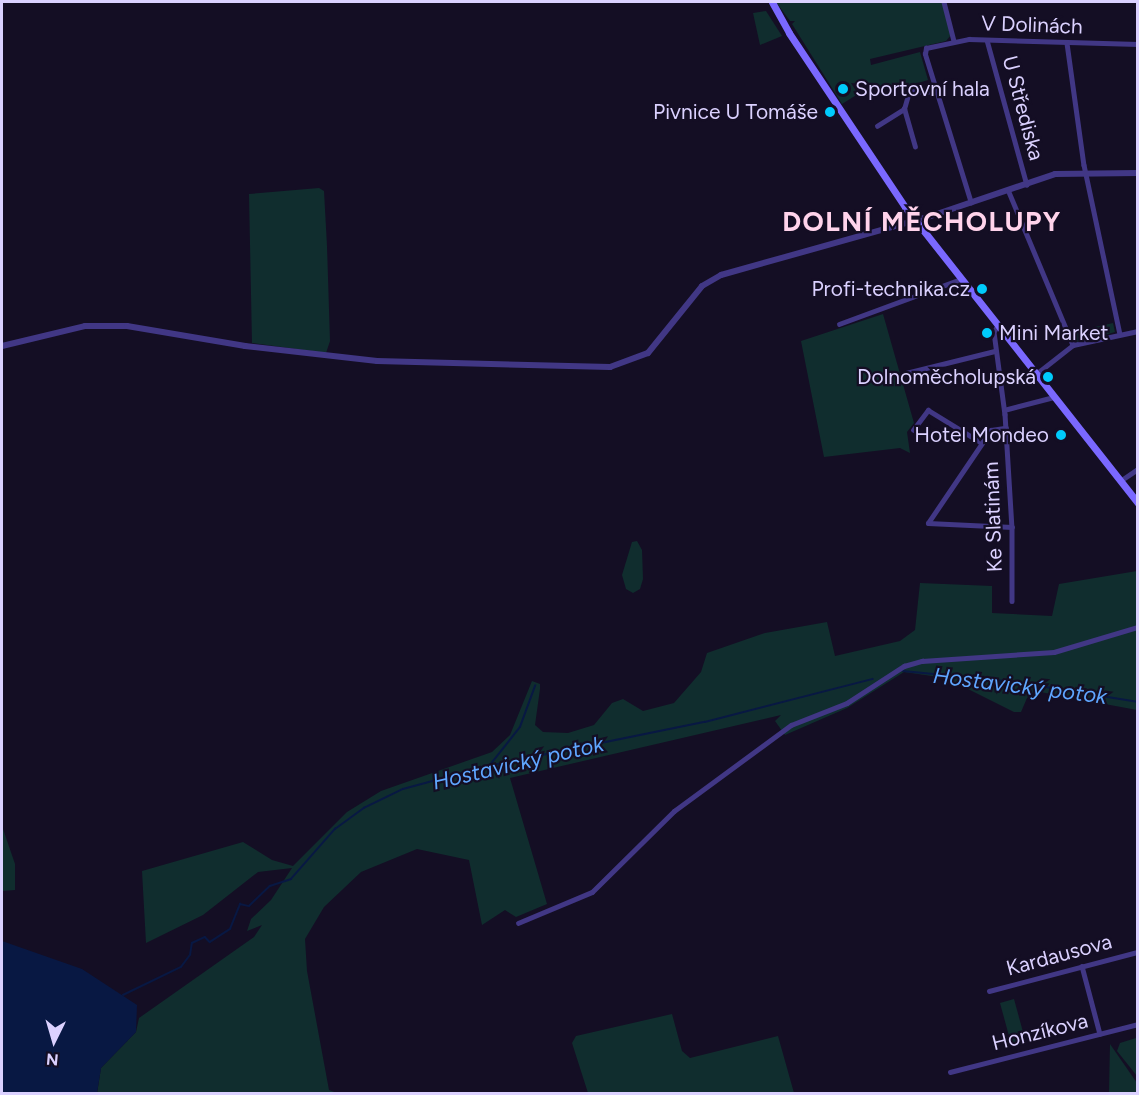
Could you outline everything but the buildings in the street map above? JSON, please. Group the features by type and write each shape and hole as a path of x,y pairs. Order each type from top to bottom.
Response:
{"main road":[{"path":"772,2 789,33 915,220 1137,503"}],"street":[{"path":"944,2 954,41"},
{"name":"V Dolinách","path":"937,92 924,53 926,48 954,41 987,39 1137,44"},
{"name":"U Střediska","path":"987,39 1027,185"},
{"path":"1067,43 1086,172 1120,334"},
{"path":"915,147 904,109 909,91 937,92 971,203"},
{"path":"877,126 904,109"},
{"path":"2,346 85,326 127,326 245,346 377,361 610,367 648,353 708,281 762,263 1009,192 1055,174 1137,172"},
{"path":"1009,192 1073,345"},
{"path":"839,324 961,279"},
{"name":"Ke Slatinám","path":"998,326 994,332 1006,428 1012,527 1012,601"},
{"path":"1036,374 1073,345 1137,331"},
{"path":"906,373 995,351"},
{"path":"1004,410 1054,398"},
{"path":"912,430 928,410 982,443"},
{"path":"1006,428 991,430 928,524 1012,527"},
{"path":"1120,481 1137,469"},
{"path":"518,923 592,892 674,811 791,725 847,703 904,666 922,661 1054,652 1137,627"},
{"name":"Kardausova","path":"989,991 1137,952"},
{"path":"1082,966 1100,1034"},
{"name":"Honzíkova","path":"950,1072 1137,1024"}],"green space":[{"path":"776,2 942,2 951,35 946,41 870,59 871,65 920,52 928,80 901,88 851,83 858,94 842,104 792,24 795,21 790,21"},
{"path":"766,11 782,36 760,45 753,13"},
{"path":"319,188 324,191 327,246 330,341 326,353 252,343 249,194"},
{"path":"883,314 914,423 907,432 910,453 900,448 824,457 801,341"},
{"path":"1113,323 1115,332 1077,343 1072,332"},
{"path":"637,541 642,550 643,579 640,589 633,593 626,589 622,575 632,542"},
{"path":"1137,571 1137,710 1035,691 1027,698 1021,712 1014,712 946,678 904,672 847,708 785,735 775,721 781,715 510,778 547,904 516,917 505,910 482,925 469,860 417,849 361,872 324,907 305,939 307,971 329,1090 337,1093 97,1094 101,1068 136,1032 139,1018 254,937 262,925 247,931 251,919 271,900 292,868 258,872 203,915 146,943 142,871 243,842 272,860 293,866 347,812 381,791 492,752 510,735 532,681 540,684 535,725 543,732 568,733 594,725 612,703 623,699 643,711 674,703 701,672 707,653 765,633 827,622 835,656 900,641 915,630 920,583 992,586 992,613 1052,616 1059,584"},
{"path":"2,826 15,864 15,890 2,891"},
{"path":"1014,999 1026,1043 1012,1047 1000,1003"},
{"path":"672,1014 682,1051 690,1058 778,1036 794,1093 588,1093 572,1043 576,1036"},
{"path":"1136,1038 1138,1043 1137,1076 1117,1051 1120,1043"},
{"path":"1110,1044 1137,1083 1137,1093 1109,1093"}],"water":[{"path":"2,941 82,969 137,1005 136,1032 101,1068 97,1093 2,1093"}],"waterway":[{"name":"Hostavický potok","path":"903,671 1015,682 1138,702"},
{"name":"Hostavický potok","path":"123,995 181,967 190,955 192,943 205,937 210,942 230,929 240,904 249,906 270,886 291,879 335,829 364,808 403,789 488,766 705,722 873,679"},
{"path":"490,765 520,727 535,686"}],"place":[{"name":"Sportovní hala","path":"843,89"},
{"name":"Pivnice U Tomáše","path":"830,112"},
{"name":"Profi-technika.cz","path":"982,289"},
{"name":"Mini Market","path":"987,333"},
{"name":"Dolnoměcholupská","path":"1048,377"},
{"name":"Hotel Mondeo","path":"1061,435"}],"district":[{"name":"DOLNÍ MĚCHOLUPY","path":"922,222"}]}
